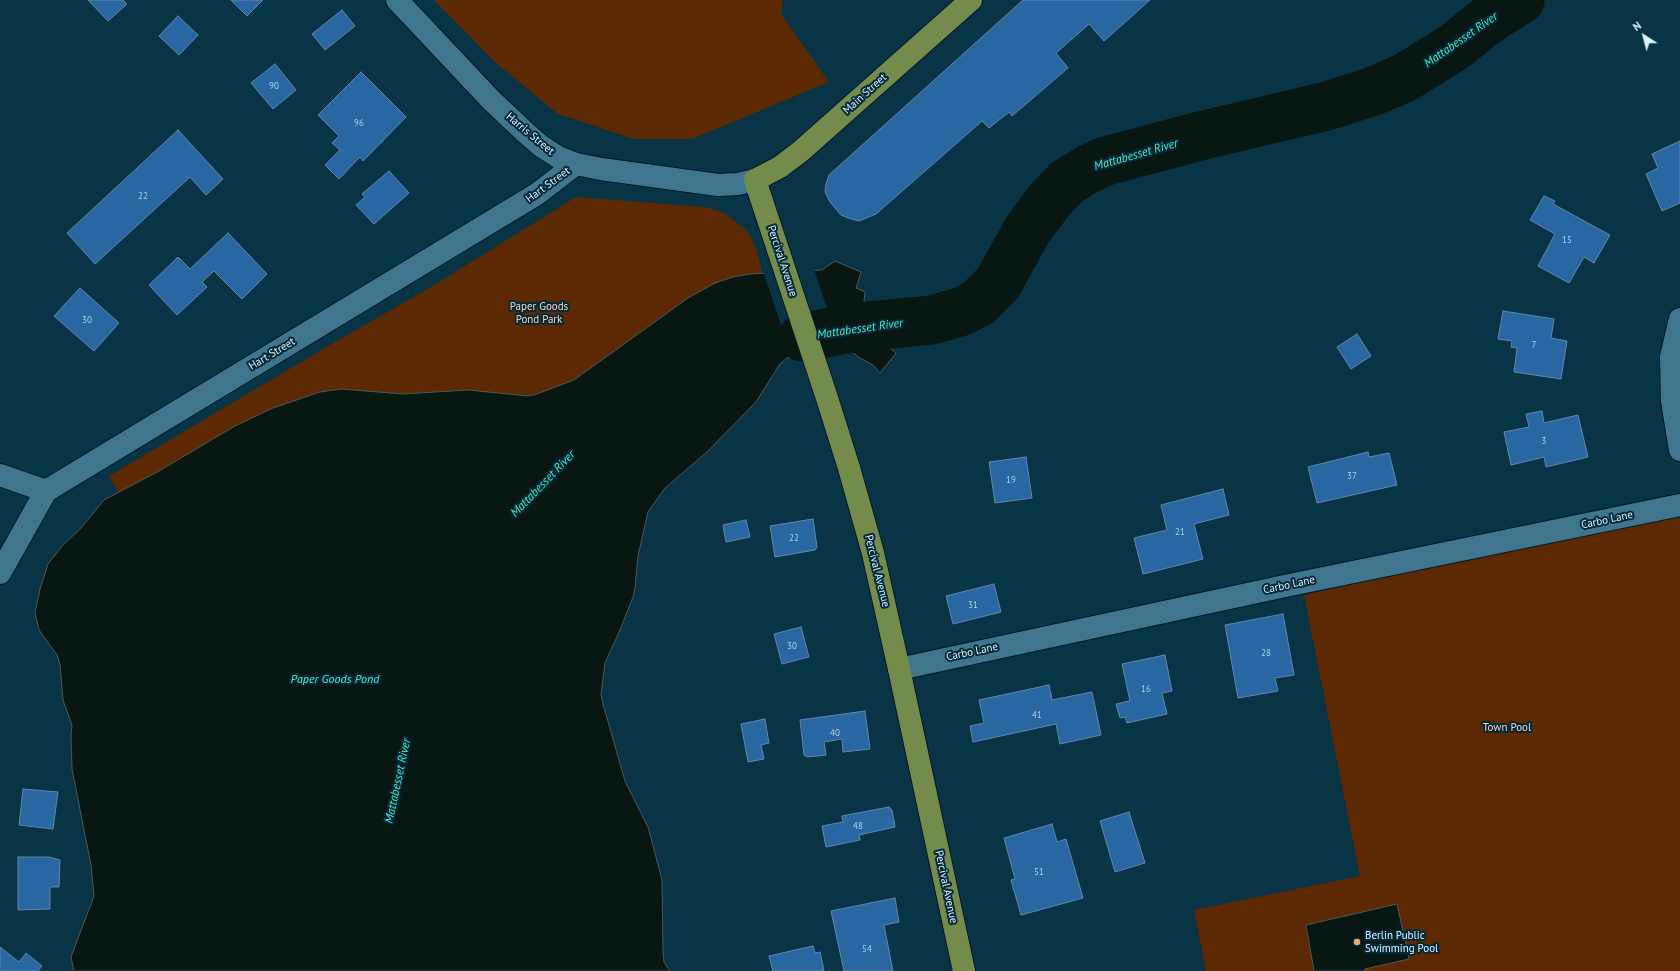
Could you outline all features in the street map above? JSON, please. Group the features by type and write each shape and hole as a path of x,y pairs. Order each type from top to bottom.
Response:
{"main road":[{"name":"Main Street","path":"755,180 780,167 801,151 971,0"},
{"name":"Percival Avenue","path":"755,180 863,514 900,669 964,971"}],"street":[{"name":"Harris Street","path":"397,0 491,100 526,133 549,152 576,164 601,169 718,185 738,184 755,180"},
{"name":"Hart Street","path":"0,573 46,491 537,194 576,164"},
{"path":"1680,319 1671,357 1672,401 1680,450"},
{"path":"0,475 46,491"},
{"name":"Carbo Lane","path":"900,669 1277,588 1680,504"}],"green space":[{"path":"434,0 783,0 781,14 829,82 692,139 634,139 558,114 496,63"},
{"name":"Paper Goods Pond Park","path":"576,197 704,207 722,212 743,227 750,236 756,248 763,276 560,395 333,393 118,492 109,476 431,287"},
{"name":"Town Pool","path":"1680,512 1680,971 1206,971 1194,910 1360,876 1304,595"}],"water":[{"name":"Paper Goods Pond","path":"835,261 861,272 856,288 865,292 864,301 866,318 879,339 896,353 880,373 873,365 860,358 847,348 801,353 787,358 780,364 756,402 707,452 665,488 648,512 638,556 633,597 605,663 601,694 603,704 625,781 648,827 662,880 663,953 664,962 670,971 74,971 71,957 94,896 91,865 72,769 72,725 63,700 60,664 57,655 39,630 35,613 40,589 48,564 62,546 80,529 104,500 159,471 235,426 273,408 320,392 341,389 403,394 468,390 528,396 534,395 574,380 688,298 715,283 733,277 750,274 822,270"},
{"name":"Berlin Public Swimming Pool","path":"1397,904 1409,959 1365,969 1365,971 1314,971 1306,925"}],"pier":[{"path":"814,269 841,351 802,355 792,358 763,271"}],"building":[{"path":"88,0 123,0 127,4 108,21"},
{"path":"231,0 263,0 247,16"},
{"path":"1023,0 1150,0 1104,41 1089,24 1056,53 1068,68 1012,116 1009,112 989,128 982,121 876,214 859,221 841,215 830,202 825,192 829,175"},
{"path":"342,10 355,26 325,50 312,34"},
{"path":"178,16 198,35 179,55 159,36"},
{"path":"275,64 296,90 273,109 251,83"},
{"path":"361,72 406,117 363,161 360,157 339,179 325,165 340,150 332,143 339,136 318,115"},
{"path":"178,130 223,179 206,195 190,177 95,264 67,233"},
{"path":"1680,141 1680,203 1662,211 1646,174 1658,168 1652,154"},
{"path":"389,171 409,193 374,224 356,205 365,197 362,194"},
{"path":"1544,196 1555,201 1553,204 1610,235 1594,263 1584,257 1569,283 1538,266 1555,234 1530,220"},
{"path":"228,233 267,274 242,299 214,271 202,282 207,287 177,315 149,285 178,257 190,269"},
{"path":"80,288 119,323 94,351 54,316"},
{"path":"1503,311 1554,319 1551,338 1567,341 1561,379 1514,372 1517,348 1511,347 1512,341 1498,339"},
{"path":"1357,334 1371,356 1351,369 1337,347"},
{"path":"1542,411 1544,423 1578,415 1588,457 1546,467 1544,457 1511,465 1504,432 1529,427 1526,414"},
{"path":"1368,452 1369,457 1389,453 1397,485 1317,503 1308,467"},
{"path":"1026,457 1032,498 995,503 989,462"},
{"path":"1223,489 1229,515 1194,524 1203,559 1143,574 1134,538 1167,530 1161,505"},
{"path":"813,519 817,547 815,550 775,557 770,526"},
{"path":"746,520 750,537 726,542 723,525"},
{"path":"994,584 1001,612 953,624 946,596"},
{"path":"1283,614 1294,675 1275,678 1278,691 1238,698 1225,625"},
{"path":"801,627 809,657 782,664 774,634"},
{"path":"1165,655 1172,691 1162,693 1167,714 1127,723 1125,717 1120,718 1116,704 1130,701 1122,664"},
{"path":"1049,685 1052,700 1092,692 1101,735 1060,744 1056,724 973,742 970,726 984,723 979,700"},
{"path":"865,711 870,749 843,752 842,739 824,742 826,755 807,757 804,755 800,720"},
{"path":"765,719 769,743 761,745 764,759 748,762 741,724"},
{"path":"23,789 58,792 53,829 19,825"},
{"path":"889,807 892,810 895,827 859,835 860,840 826,847 822,826 843,822 842,816"},
{"path":"1129,812 1145,863 1115,872 1100,821"},
{"path":"1052,824 1057,842 1066,839 1083,898 1021,915 1011,880 1015,879 1004,838"},
{"path":"18,857 49,857 60,860 59,887 50,887 50,909 18,910"},
{"path":"895,898 899,922 884,925 893,971 844,971 831,911"},
{"path":"813,946 815,953 820,952 824,971 773,971 769,956"},
{"path":"0,947 19,962 26,953 42,966 38,971 0,971"}],"waterway":[{"name":"Mattabesset River","path":"803,337 858,327 932,320 963,311 978,303 998,283 1028,229 1049,201 1067,182 1088,169 1106,161 1200,136 1327,106 1374,91 1404,78 1432,61 1454,47 1488,20 1520,0"}],"place":[{"name":"Berlin Public Swimming Pool","path":"1357,942"}]}
